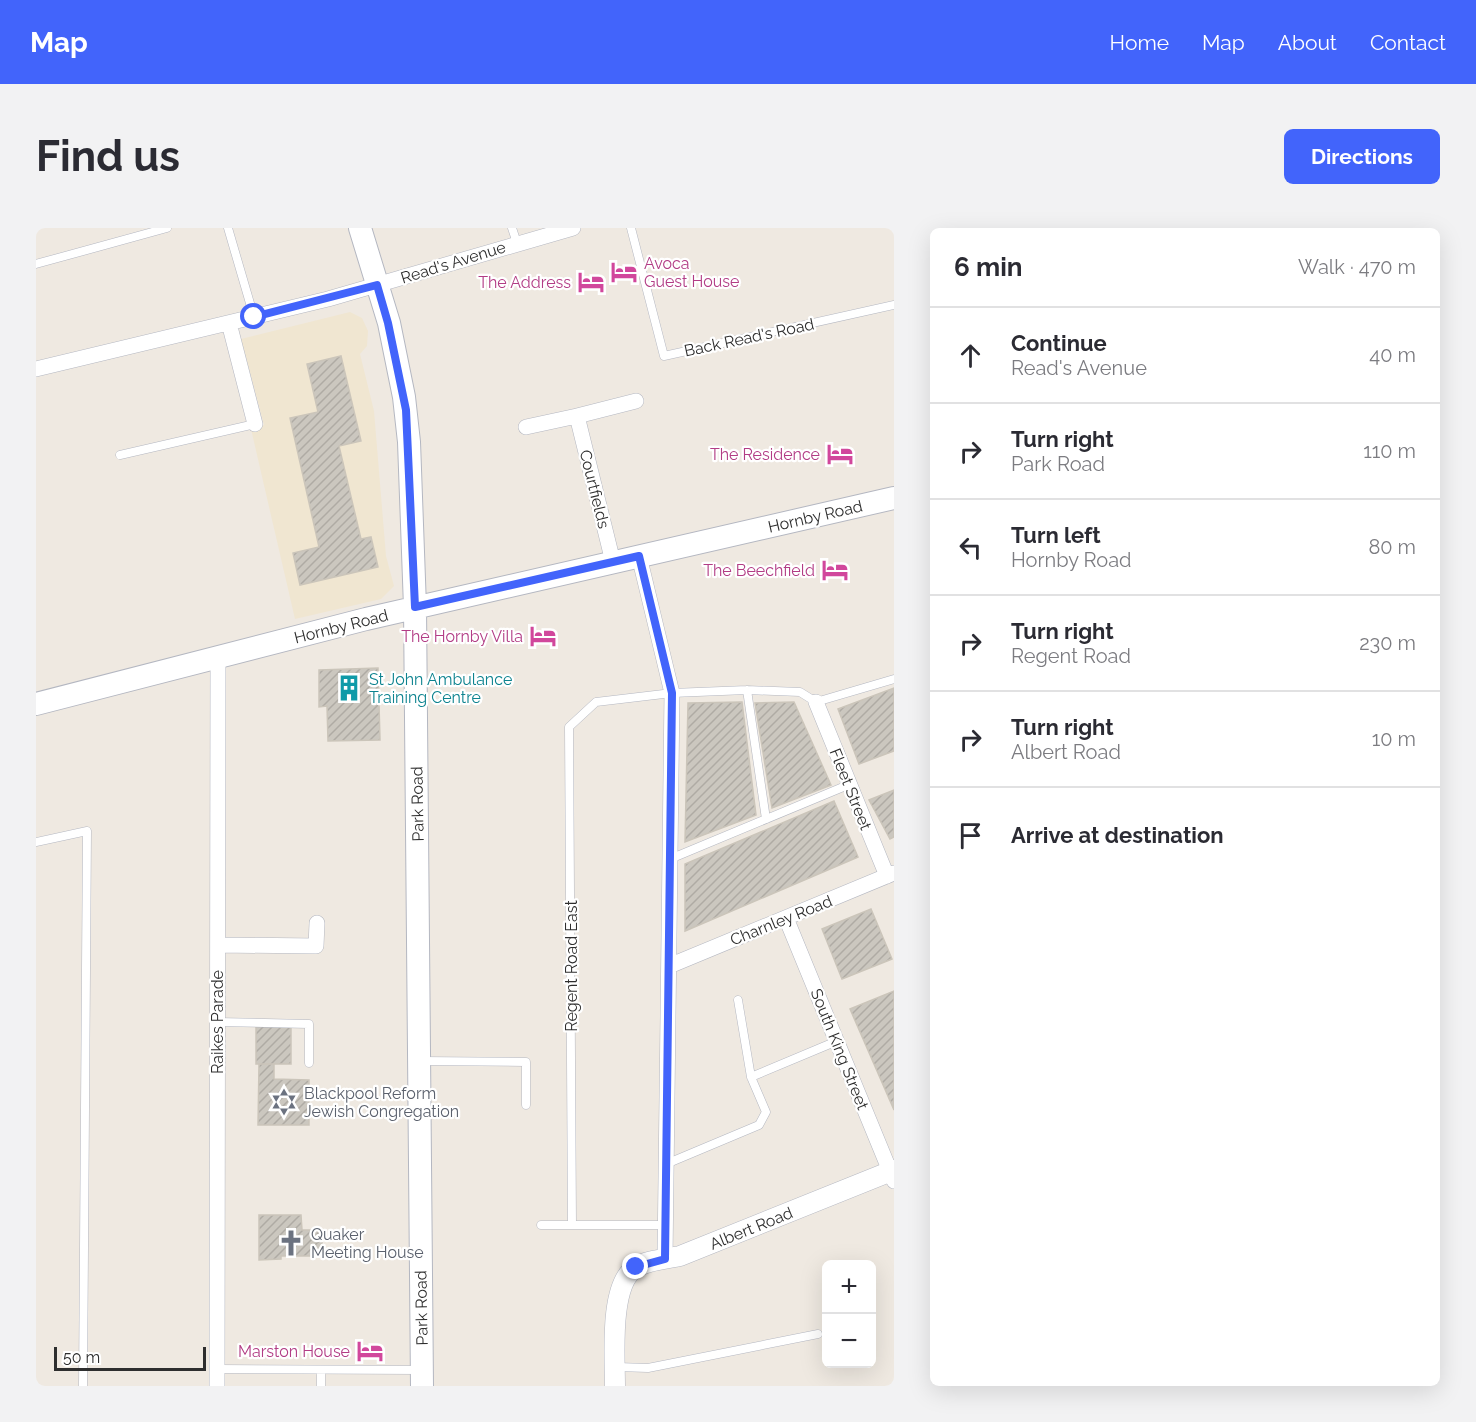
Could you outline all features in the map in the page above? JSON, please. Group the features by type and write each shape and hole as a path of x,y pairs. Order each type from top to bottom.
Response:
{"main road":[{"name":"Park Road","path":"360,228 388,323 406,410 415,607 422,1378"},
{"name":"Hornby Road","path":"36,704 415,607 894,498"}],"street":[{"name":"Read's Avenue","path":"36,369 229,324 377,285 573,228"},
{"path":"229,324 255,424"},
{"path":"526,427 636,401"},
{"name":"Courtfields","path":"577,416 613,562"},
{"path":"639,556 672,693 665,1259"},
{"name":"Raikes Parade","path":"217,1386 218,658"},
{"name":"Fleet Street","path":"816,702 848,785 890,874"},
{"name":"Charnley Road","path":"669,966 890,874"},
{"name":"South King Street","path":"786,918 893,1174"},
{"path":"218,945 316,946 317,923"},
{"name":"Albert Road","path":"615,1376 618,1293 622,1283 636,1267 680,1256 893,1174"}],"lane":[{"path":"36,264 167,228"},
{"path":"228,228 254,317"},
{"path":"512,228 517,243"},
{"name":"Back Read's Road","path":"631,228 664,356 894,305"},
{"path":"120,455 255,424"},
{"path":"816,702 894,679"},
{"path":"747,690 766,819"},
{"name":"Regent Road East","path":"572,1225 570,727 596,702 672,693 747,690 800,692 816,702"},
{"path":"670,859 848,785"},
{"path":"36,842 87,831 83,1386"},
{"path":"666,1164 759,1125 766,1112 751,1077 738,1000"},
{"path":"218,1022 309,1024 309,1063"},
{"path":"751,1077 837,1041"},
{"path":"419,1061 526,1062 526,1105"},
{"path":"542,1225 666,1225"},
{"path":"615,1376 818,1334"},
{"path":"217,1369 321,1370 422,1378"},
{"path":"321,1370 321,1386"}],"shaded area":[{"path":"350,312 362,318 368,331 367,346 360,354 374,411 386,556 394,586 381,599 295,619 251,429 264,425 241,339"}],"building":[{"path":"341,356 361,441 339,446 361,539 371,537 378,567 300,585 293,553 319,547 290,418 318,412 307,364"},
{"name":"St John Ambulance Training Centre","path":"378,668 380,740 328,741 327,706 319,707 319,670"},
{"path":"894,688 894,751 859,764 838,709"},
{"path":"742,702 756,815 685,842 688,703"},
{"path":"794,702 831,785 772,808 755,703"},
{"path":"894,790 894,837 890,839 869,800"},
{"path":"834,801 858,857 685,931 685,864"},
{"path":"871,909 892,959 842,979 822,929"},
{"path":"894,991 894,1110 850,1009"},
{"path":"288,1025 291,1028 291,1064 256,1064 256,1026"},
{"name":"Blackpool Reform Jewish Congregation","path":"259,1064 274,1064 274,1079 309,1080 309,1125 258,1125"},
{"name":"Quaker Meeting House","path":"259,1215 301,1215 302,1230 322,1230 322,1256 281,1256 281,1259 259,1260"}],"place":[{"name":"Avoca Guest House","path":"624,272"},
{"name":"The Address","path":"591,282"},
{"name":"The Residence","path":"840,454"},
{"name":"The Beechfield","path":"835,570"},
{"name":"The Hornby Villa","path":"543,636"},
{"name":"St John Ambulance Training Centre","path":"349,688"},
{"name":"Blackpool Reform Jewish Congregation","path":"284,1102"},
{"name":"Quaker Meeting House","path":"291,1243"},
{"name":"Marston House","path":"370,1351"}],"route":[{"path":"254,317 377,285 388,323 406,410 415,607 639,556 672,693 665,1259 636,1267"}]}
